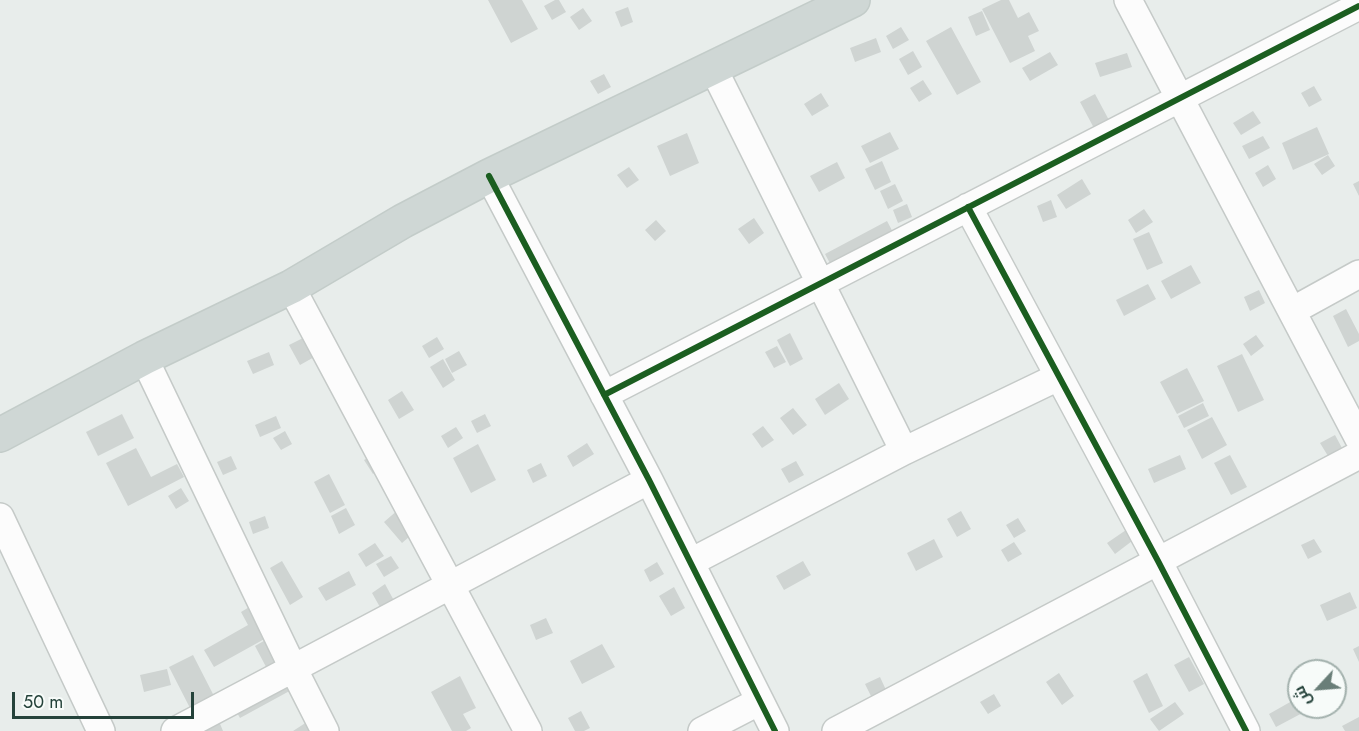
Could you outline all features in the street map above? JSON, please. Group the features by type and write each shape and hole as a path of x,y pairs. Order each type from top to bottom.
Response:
{"main road":[{"path":"0,435 144,358 291,287 351,254 403,221 489,176 713,68 839,3"}],"street":[{"path":"1128,0 1359,439"},
{"path":"604,395 1359,6"},
{"path":"713,68 904,451"},
{"path":"489,176 649,480 775,731"},
{"path":"968,207 1158,561 1246,731"},
{"path":"1292,311 1359,274"},
{"path":"291,287 528,731"},
{"path":"144,358 325,731"},
{"path":"690,562 904,451 1058,377"},
{"path":"836,731 1359,456"},
{"path":"175,731 649,480"},
{"path":"0,517 101,731"},
{"path":"702,731 760,700"}],"building":[{"path":"488,0 522,0 538,29 511,43"},
{"path":"559,0 566,12 552,20 544,6"},
{"path":"1001,0 1009,0 1018,18 1029,12 1039,31 1028,36 1035,51 1010,63 982,9"},
{"path":"628,7 633,22 621,27 615,12"},
{"path":"583,8 592,21 579,30 570,17"},
{"path":"982,11 990,30 976,36 968,17"},
{"path":"901,27 909,40 893,49 886,36"},
{"path":"951,27 981,82 957,95 926,41"},
{"path":"876,38 881,52 855,62 850,48"},
{"path":"913,51 922,67 908,75 899,59"},
{"path":"1050,52 1058,65 1030,81 1022,68"},
{"path":"1127,53 1132,67 1100,77 1095,63"},
{"path":"604,74 611,87 598,94 590,81"},
{"path":"923,80 932,94 919,102 910,88"},
{"path":"1314,86 1322,100 1309,107 1301,93"},
{"path":"821,93 829,106 812,116 804,104"},
{"path":"1095,94 1110,122 1095,130 1080,102"},
{"path":"1253,111 1261,123 1241,135 1233,123"},
{"path":"1317,127 1329,154 1293,170 1282,143"},
{"path":"890,132 899,149 870,163 861,146"},
{"path":"687,133 699,163 670,176 657,146"},
{"path":"1263,136 1270,148 1249,159 1242,146"},
{"path":"1328,155 1335,166 1322,175 1314,164"},
{"path":"882,161 891,182 875,190 865,169"},
{"path":"837,162 845,178 819,192 810,176"},
{"path":"1268,165 1276,179 1263,187 1255,173"},
{"path":"629,167 639,180 627,188 617,175"},
{"path":"1082,179 1091,194 1066,209 1057,195"},
{"path":"1359,181 1359,196 1353,184"},
{"path":"895,184 903,201 888,209 880,191"},
{"path":"1051,200 1057,217 1043,222 1037,206"},
{"path":"907,204 912,217 898,223 893,210"},
{"path":"1144,209 1153,222 1136,233 1128,220"},
{"path":"754,218 764,233 749,244 738,229"},
{"path":"656,220 666,231 655,241 645,230"},
{"path":"887,221 895,236 833,269 825,254"},
{"path":"1149,232 1163,263 1147,270 1133,239"},
{"path":"1191,265 1201,283 1171,299 1161,281"},
{"path":"1148,284 1156,299 1124,316 1116,300"},
{"path":"1259,290 1265,303 1250,311 1244,297"},
{"path":"1346,309 1359,334 1359,341 1348,347 1333,316"},
{"path":"315,332 325,351 300,365 289,345"},
{"path":"790,333 803,359 790,366 777,340"},
{"path":"1256,335 1264,346 1251,356 1243,344"},
{"path":"437,337 444,349 429,358 422,346"},
{"path":"777,346 786,362 774,368 765,352"},
{"path":"459,351 467,365 452,373 445,359"},
{"path":"269,352 274,365 253,374 247,361"},
{"path":"1242,354 1264,400 1238,412 1217,366"},
{"path":"443,359 455,380 443,388 430,367"},
{"path":"1187,368 1204,401 1177,414 1160,382"},
{"path":"839,383 849,399 825,415 815,399"},
{"path":"402,391 414,410 399,419 388,400"},
{"path":"1203,403 1209,416 1184,428 1178,416"},
{"path":"793,408 807,425 793,435 780,418"},
{"path":"122,414 134,438 98,456 86,432"},
{"path":"485,414 491,426 477,433 471,421"},
{"path":"276,416 281,428 260,437 255,425"},
{"path":"1212,417 1227,445 1202,459 1187,430"},
{"path":"763,426 774,440 762,448 752,434"},
{"path":"456,427 463,438 448,448 441,436"},
{"path":"285,431 292,444 281,450 273,438"},
{"path":"1335,435 1342,448 1328,456 1320,443"},
{"path":"587,443 594,454 573,467 567,456"},
{"path":"478,444 496,480 471,493 453,458"},
{"path":"136,448 151,477 177,464 184,477 128,506 106,463"},
{"path":"378,452 386,465 373,474 364,460"},
{"path":"1180,455 1186,469 1154,483 1148,469"},
{"path":"1230,455 1247,487 1231,495 1214,463"},
{"path":"231,456 237,469 223,475 217,462"},
{"path":"796,461 804,475 789,483 781,469"},
{"path":"541,463 547,476 533,483 527,470"},
{"path":"329,474 345,505 330,513 314,482"},
{"path":"181,488 189,501 176,509 168,496"},
{"path":"346,508 355,525 339,534 331,516"},
{"path":"399,509 417,530 402,543 384,522"},
{"path":"961,511 971,529 957,537 947,519"},
{"path":"265,516 269,528 253,534 249,522"},
{"path":"1018,518 1026,531 1014,538 1006,525"},
{"path":"1129,528 1136,538 1115,554 1107,543"},
{"path":"934,539 943,557 916,571 907,553"},
{"path":"1314,539 1322,552 1308,559 1301,545"},
{"path":"1014,542 1022,554 1008,562 1001,550"},
{"path":"375,543 384,556 366,567 358,554"},
{"path":"391,556 399,568 384,577 376,564"},
{"path":"282,561 303,597 290,605 270,568"},
{"path":"803,561 811,575 784,590 776,576"},
{"path":"657,562 664,574 650,582 644,570"},
{"path":"349,571 356,585 326,601 318,588"},
{"path":"385,584 398,608 385,616 372,593"},
{"path":"674,587 685,608 671,616 659,596"},
{"path":"1350,592 1357,608 1327,621 1320,605"},
{"path":"251,606 268,637 214,667 204,650 248,625 241,612"},
{"path":"546,618 553,633 536,640 530,625"},
{"path":"269,638 295,688 240,718 231,702 273,680 255,646"},
{"path":"602,644 615,667 582,684 570,661"},
{"path":"1359,646 1359,662 1353,649"},
{"path":"193,655 214,696 190,708 169,667"},
{"path":"1189,657 1204,684 1189,692 1174,665"},
{"path":"167,669 171,685 144,692 140,675"},
{"path":"1059,673 1074,696 1062,705 1046,682"},
{"path":"1147,673 1163,706 1149,713 1133,681"},
{"path":"460,676 476,708 463,714 471,728 466,731 452,731 431,692"},
{"path":"880,677 886,690 871,696 865,684"},
{"path":"994,694 1001,706 988,714 980,702"},
{"path":"1175,702 1184,714 1159,731 1150,719"},
{"path":"1287,704 1287,719 1291,719 1276,727 1269,714"},
{"path":"581,711 590,728 575,731 568,718"},
{"path":"216,714 223,731 176,731"},
{"path":"1359,717 1359,731 1345,731 1342,726"},
{"path":"310,720 317,731 293,731"}],"cycle path":[{"path":"604,395 1359,6"},
{"path":"489,176 649,480 775,731"},
{"path":"968,207 1158,561 1246,731"}]}
